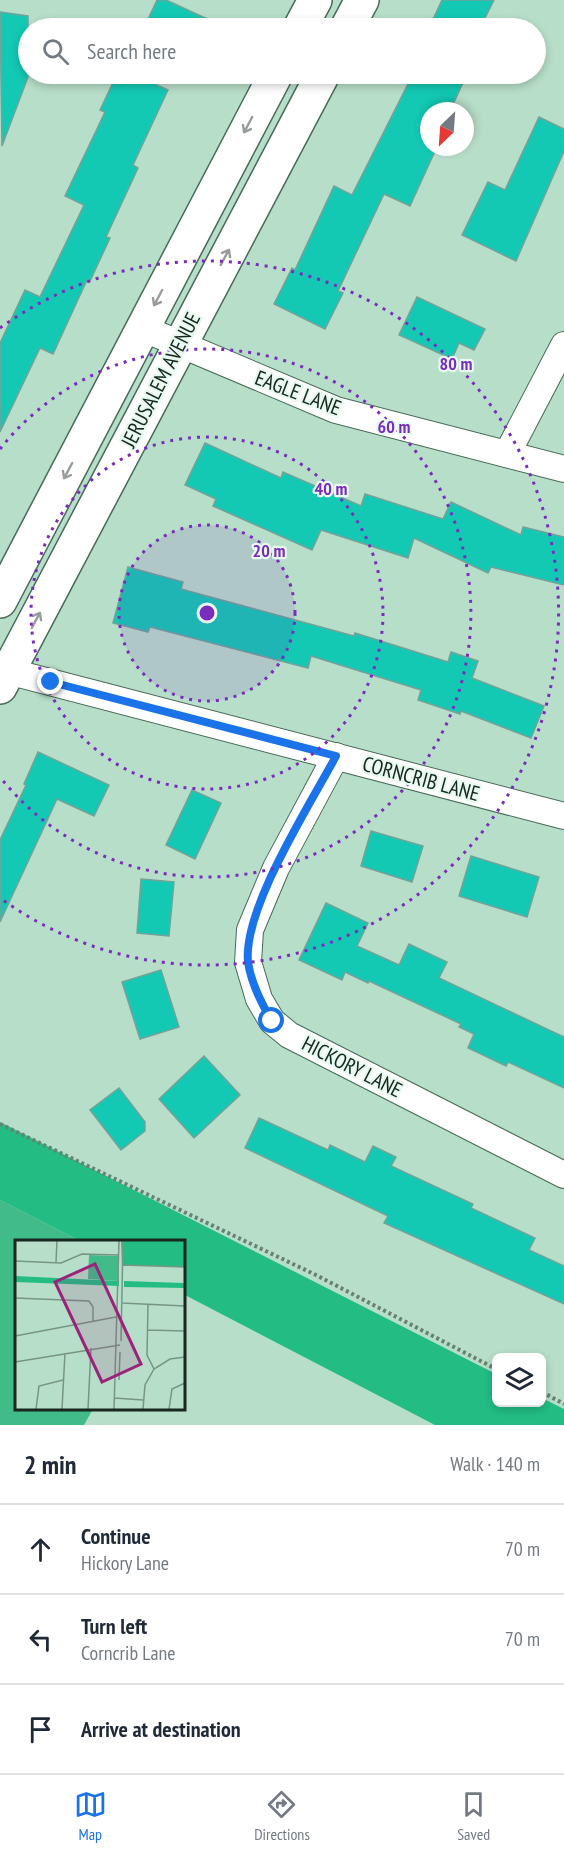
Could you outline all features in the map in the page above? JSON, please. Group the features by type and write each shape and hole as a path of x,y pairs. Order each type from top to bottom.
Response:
{"main road":[{"path":"305,18 315,0"},
{"path":"352,18 362,0"},
{"name":"JERUSALEM AVENUE","path":"0,601 271,84"},
{"name":"JERUSALEM AVENUE","path":"3,676 73,552 178,345 318,84"}],"street":[{"name":"EAGLE LANE","path":"142,328 336,410 564,469"},
{"path":"507,454 564,345"},
{"name":"CORNCRIB LANE","path":"3,676 336,756 564,816"},
{"name":"HICKORY LANE","path":"336,756 276,868 250,930 248,962 259,999 272,1021 289,1035 564,1175"}],"path":[{"path":"0,1124 316,1275 492,1367"},
{"path":"546,1394 564,1404"}],"green space":[{"path":"0,1122 492,1372 492,1407 546,1407 546,1400 564,1409 564,1425 435,1425 184,1295 184,1240 78,1240 0,1200"},
{"path":"0,1200 78,1240 15,1240 15,1410 92,1410 84,1425 0,1425"}],"building":[{"path":"157,0 166,0 205,18 149,18"},
{"path":"442,0 494,0 485,18 434,18"},
{"path":"0,12 28,16 28,18 18,18 18,84 25,84 2,146"},
{"path":"112,84 154,84 168,90 133,165 138,168 106,237 110,238 90,281 87,280 53,354 40,348 0,432 0,343 25,290 40,297 84,205 65,196 105,112 100,110"},
{"path":"408,84 462,84 454,102 420,102 420,156 433,156 410,206 384,194 338,291 343,293 325,329 274,304 292,268 295,270 334,186 352,195"},
{"path":"539,117 564,129 564,151 516,261 462,235 488,182 505,190"},
{"path":"417,297 485,329 474,350 459,343 452,359 399,335"},
{"path":"205,443 281,478 283,472 361,506 365,494 443,519 451,502 521,535 523,527 564,537 564,585 491,567 488,573 414,538 408,558 321,530 312,550 213,506 216,499 185,485"},
{"path":"128,567 183,582 181,589 354,636 355,633 448,662 451,652 478,661 472,678 544,706 531,738 461,711 460,714 418,700 421,690 311,656 308,668 150,627 148,632 113,623"},
{"path":"38,752 109,785 94,816 57,799 0,922 0,840 26,785 24,784"},
{"path":"192,790 221,803 195,859 166,845"},
{"path":"371,831 423,846 412,882 361,866"},
{"path":"471,856 539,877 527,917 459,896"},
{"path":"141,879 174,882 169,936 137,933"},
{"path":"326,903 368,923 357,946 399,965 409,944 447,962 439,978 564,1037 564,1088 508,1062 506,1066 468,1048 474,1034 459,1027 461,1024 369,981 368,983 345,972 342,980 299,960"},
{"path":"161,970 179,1027 140,1039 122,982"},
{"path":"204,1056 240,1095 194,1138 159,1099"},
{"path":"119,1088 145,1122 145,1131 121,1150 90,1110"},
{"path":"259,1118 328,1150 330,1145 365,1162 373,1146 396,1157 391,1166 473,1204 471,1208 535,1238 529,1250 564,1266 564,1304 384,1223 388,1216 245,1148"}],"route":[{"path":"51,682 336,756 276,868 250,930 248,962 259,999 272,1021"}]}
